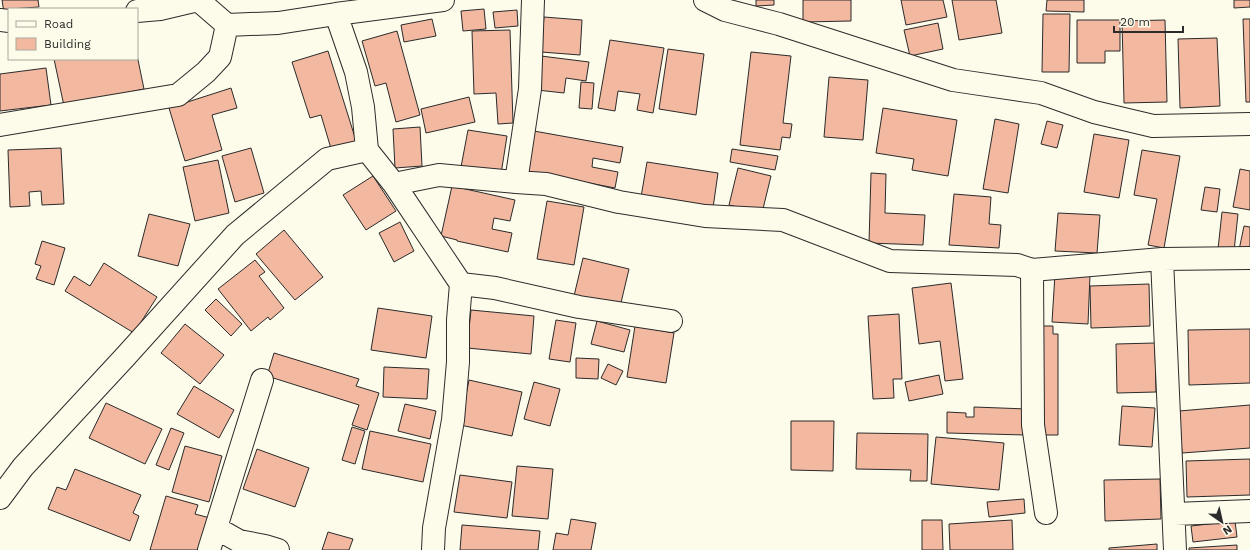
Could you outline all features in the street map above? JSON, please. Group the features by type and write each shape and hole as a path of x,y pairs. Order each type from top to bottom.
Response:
{"street":[{"path":"138,11 160,9 198,0 228,25 278,23 443,0"},
{"path":"516,182 530,89 533,0"},
{"path":"705,0 725,10 779,24 953,80 1041,93 1094,112 1153,126 1250,124"},
{"path":"336,14 356,72 363,107 367,150 394,184 461,284 458,320 458,362 453,420 434,528 433,550"},
{"path":"0,125 178,95 206,72 220,57 228,25"},
{"path":"0,498 28,462 235,235 327,159 367,150"},
{"path":"394,184 439,175 546,184 619,202 705,216 783,220 890,261 1017,265 1032,270 1162,259 1250,258"},
{"path":"1162,259 1175,550"},
{"path":"1032,270 1033,426 1046,513"},
{"path":"461,284 495,288 579,307 671,321"},
{"path":"209,550 262,380"},
{"path":"1174,514 1250,511"},
{"path":"216,528 239,541 278,550"}],"building":[{"path":"2,0 38,0 39,7 8,8 8,12 4,13"},
{"path":"756,0 774,0 774,5 756,6"},
{"path":"803,0 851,0 851,21 803,22"},
{"path":"901,0 943,0 947,17 906,25"},
{"path":"952,0 996,0 1002,33 959,40"},
{"path":"1047,0 1084,0 1084,12 1046,11"},
{"path":"1234,0 1250,0 1250,7 1234,8"},
{"path":"484,9 486,29 463,31 461,11"},
{"path":"517,10 518,26 495,28 493,12"},
{"path":"1043,14 1070,14 1069,72 1042,72"},
{"path":"544,17 582,20 580,55 541,52"},
{"path":"432,19 436,36 404,42 401,25"},
{"path":"1243,19 1250,19 1250,102 1246,102"},
{"path":"1077,20 1120,20 1120,51 1105,51 1105,63 1077,63"},
{"path":"1165,20 1167,102 1124,103 1122,21"},
{"path":"938,23 943,49 910,56 904,30"},
{"path":"510,30 513,123 498,124 496,93 474,94 472,31"},
{"path":"397,31 420,115 396,122 386,83 375,86 362,41"},
{"path":"1217,38 1220,106 1180,108 1178,39"},
{"path":"610,40 664,48 653,113 637,110 640,94 618,91 615,111 598,108"},
{"path":"668,49 704,54 696,115 659,109"},
{"path":"328,51 357,144 332,152 321,115 310,118 292,62"},
{"path":"751,52 791,56 783,123 792,124 790,138 782,137 780,150 740,145"},
{"path":"541,56 589,62 586,81 566,78 564,93 537,90"},
{"path":"54,60 138,60 144,89 64,106"},
{"path":"46,68 51,105 0,111 0,74"},
{"path":"829,77 868,80 863,140 824,137"},
{"path":"581,82 594,83 592,109 579,108"},
{"path":"231,88 237,108 212,115 222,150 185,161 169,108"},
{"path":"469,97 475,122 426,133 421,109"},
{"path":"883,108 957,120 948,176 912,170 914,159 876,153"},
{"path":"995,119 1019,124 1008,193 983,189"},
{"path":"1047,121 1063,125 1057,148 1041,144"},
{"path":"420,127 422,166 395,168 393,129"},
{"path":"468,130 507,136 501,174 461,167"},
{"path":"534,131 623,147 620,163 593,158 592,167 618,172 615,188 527,171"},
{"path":"1094,134 1129,140 1119,198 1084,192"},
{"path":"61,148 64,204 42,205 41,191 29,192 30,206 10,207 8,150"},
{"path":"251,148 264,193 235,202 222,156"},
{"path":"732,149 778,156 775,170 730,162"},
{"path":"1142,150 1180,156 1164,248 1148,245 1157,199 1134,195"},
{"path":"218,160 229,213 195,221 183,167"},
{"path":"647,162 718,173 713,208 641,197"},
{"path":"738,168 771,176 762,213 729,205"},
{"path":"1240,169 1250,171 1250,210 1233,207"},
{"path":"871,173 886,174 885,213 925,215 923,245 869,243"},
{"path":"373,176 396,211 366,230 343,195"},
{"path":"452,186 515,200 510,221 494,218 492,229 512,233 508,252 441,236"},
{"path":"1205,187 1220,189 1217,212 1201,210"},
{"path":"954,194 991,197 989,224 1001,225 999,248 949,245"},
{"path":"547,201 584,207 574,265 537,259"},
{"path":"1222,212 1238,214 1234,251 1218,249"},
{"path":"1058,213 1100,215 1097,253 1055,251"},
{"path":"149,214 190,224 178,266 138,256"},
{"path":"400,222 414,251 394,262 379,233"},
{"path":"1244,226 1250,227 1250,252 1239,250"},
{"path":"284,230 323,277 295,300 256,254"},
{"path":"42,241 65,248 54,285 36,279 41,266 35,264"},
{"path":"583,258 629,269 620,307 574,296"},
{"path":"255,260 265,272 259,276 284,308 270,320 268,317 251,331 218,289"},
{"path":"104,263 157,297 134,333 65,291 74,276 90,286"},
{"path":"1055,274 1090,275 1088,324 1052,322"},
{"path":"951,283 963,379 945,381 940,341 919,344 912,288"},
{"path":"1149,284 1150,326 1091,328 1090,286"},
{"path":"216,299 242,324 231,336 205,310"},
{"path":"378,308 432,316 426,358 371,350"},
{"path":"471,310 534,316 531,354 467,348"},
{"path":"899,314 902,379 893,379 894,398 873,399 868,316"},
{"path":"556,320 576,323 570,362 549,359"},
{"path":"597,321 630,330 624,352 591,344"},
{"path":"185,324 224,355 200,384 161,353"},
{"path":"635,326 674,333 666,383 627,377"},
{"path":"1042,326 1053,326 1053,334 1058,334 1058,435 1042,435"},
{"path":"1250,329 1250,383 1189,385 1188,330"},
{"path":"1155,343 1156,392 1117,393 1116,344"},
{"path":"274,353 359,379 356,386 379,393 367,430 352,425 359,405 267,376"},
{"path":"576,358 599,359 598,379 576,378"},
{"path":"608,364 623,371 616,385 601,378"},
{"path":"384,367 429,369 427,399 383,397"},
{"path":"939,375 943,394 909,401 905,382"},
{"path":"469,380 522,392 512,436 460,425"},
{"path":"534,382 560,389 550,426 524,419"},
{"path":"194,386 234,410 219,438 177,414"},
{"path":"106,403 162,429 145,464 89,438"},
{"path":"405,404 436,411 430,439 398,431"},
{"path":"1250,405 1250,448 1182,453 1179,411"},
{"path":"1122,406 1155,408 1152,447 1119,445"},
{"path":"974,407 1027,409 1026,435 947,433 947,412 966,413 966,417 974,417"},
{"path":"791,421 834,421 833,471 791,470"},
{"path":"352,427 365,431 355,464 342,460"},
{"path":"171,428 184,433 169,470 156,465"},
{"path":"370,431 431,444 423,482 362,469"},
{"path":"857,433 928,434 927,481 910,481 911,470 856,469"},
{"path":"936,437 1004,443 999,490 931,484"},
{"path":"185,446 222,456 209,502 172,492"},
{"path":"257,449 309,468 295,507 243,489"},
{"path":"1250,459 1250,495 1187,497 1186,461"},
{"path":"517,466 553,469 548,519 512,516"},
{"path":"75,469 141,495 133,513 139,516 130,541 48,509 57,487 66,490"},
{"path":"460,475 512,482 507,518 454,512"},
{"path":"1160,479 1161,519 1105,521 1104,480"},
{"path":"166,496 198,505 195,514 210,518 200,550 150,550"},
{"path":"1024,499 1025,513 989,517 987,502"},
{"path":"571,519 596,523 591,550 553,550 556,533 568,535"},
{"path":"922,520 942,520 943,550 922,550"},
{"path":"1012,520 1013,550 950,550 949,524"},
{"path":"1235,521 1237,537 1193,542 1191,526"},
{"path":"462,525 540,531 538,550 460,550"},
{"path":"328,532 353,539 349,550 322,550"},
{"path":"1157,544 1157,550 1109,550 1109,548"},
{"path":"1237,545 1237,550 1189,550 1189,548"}]}
